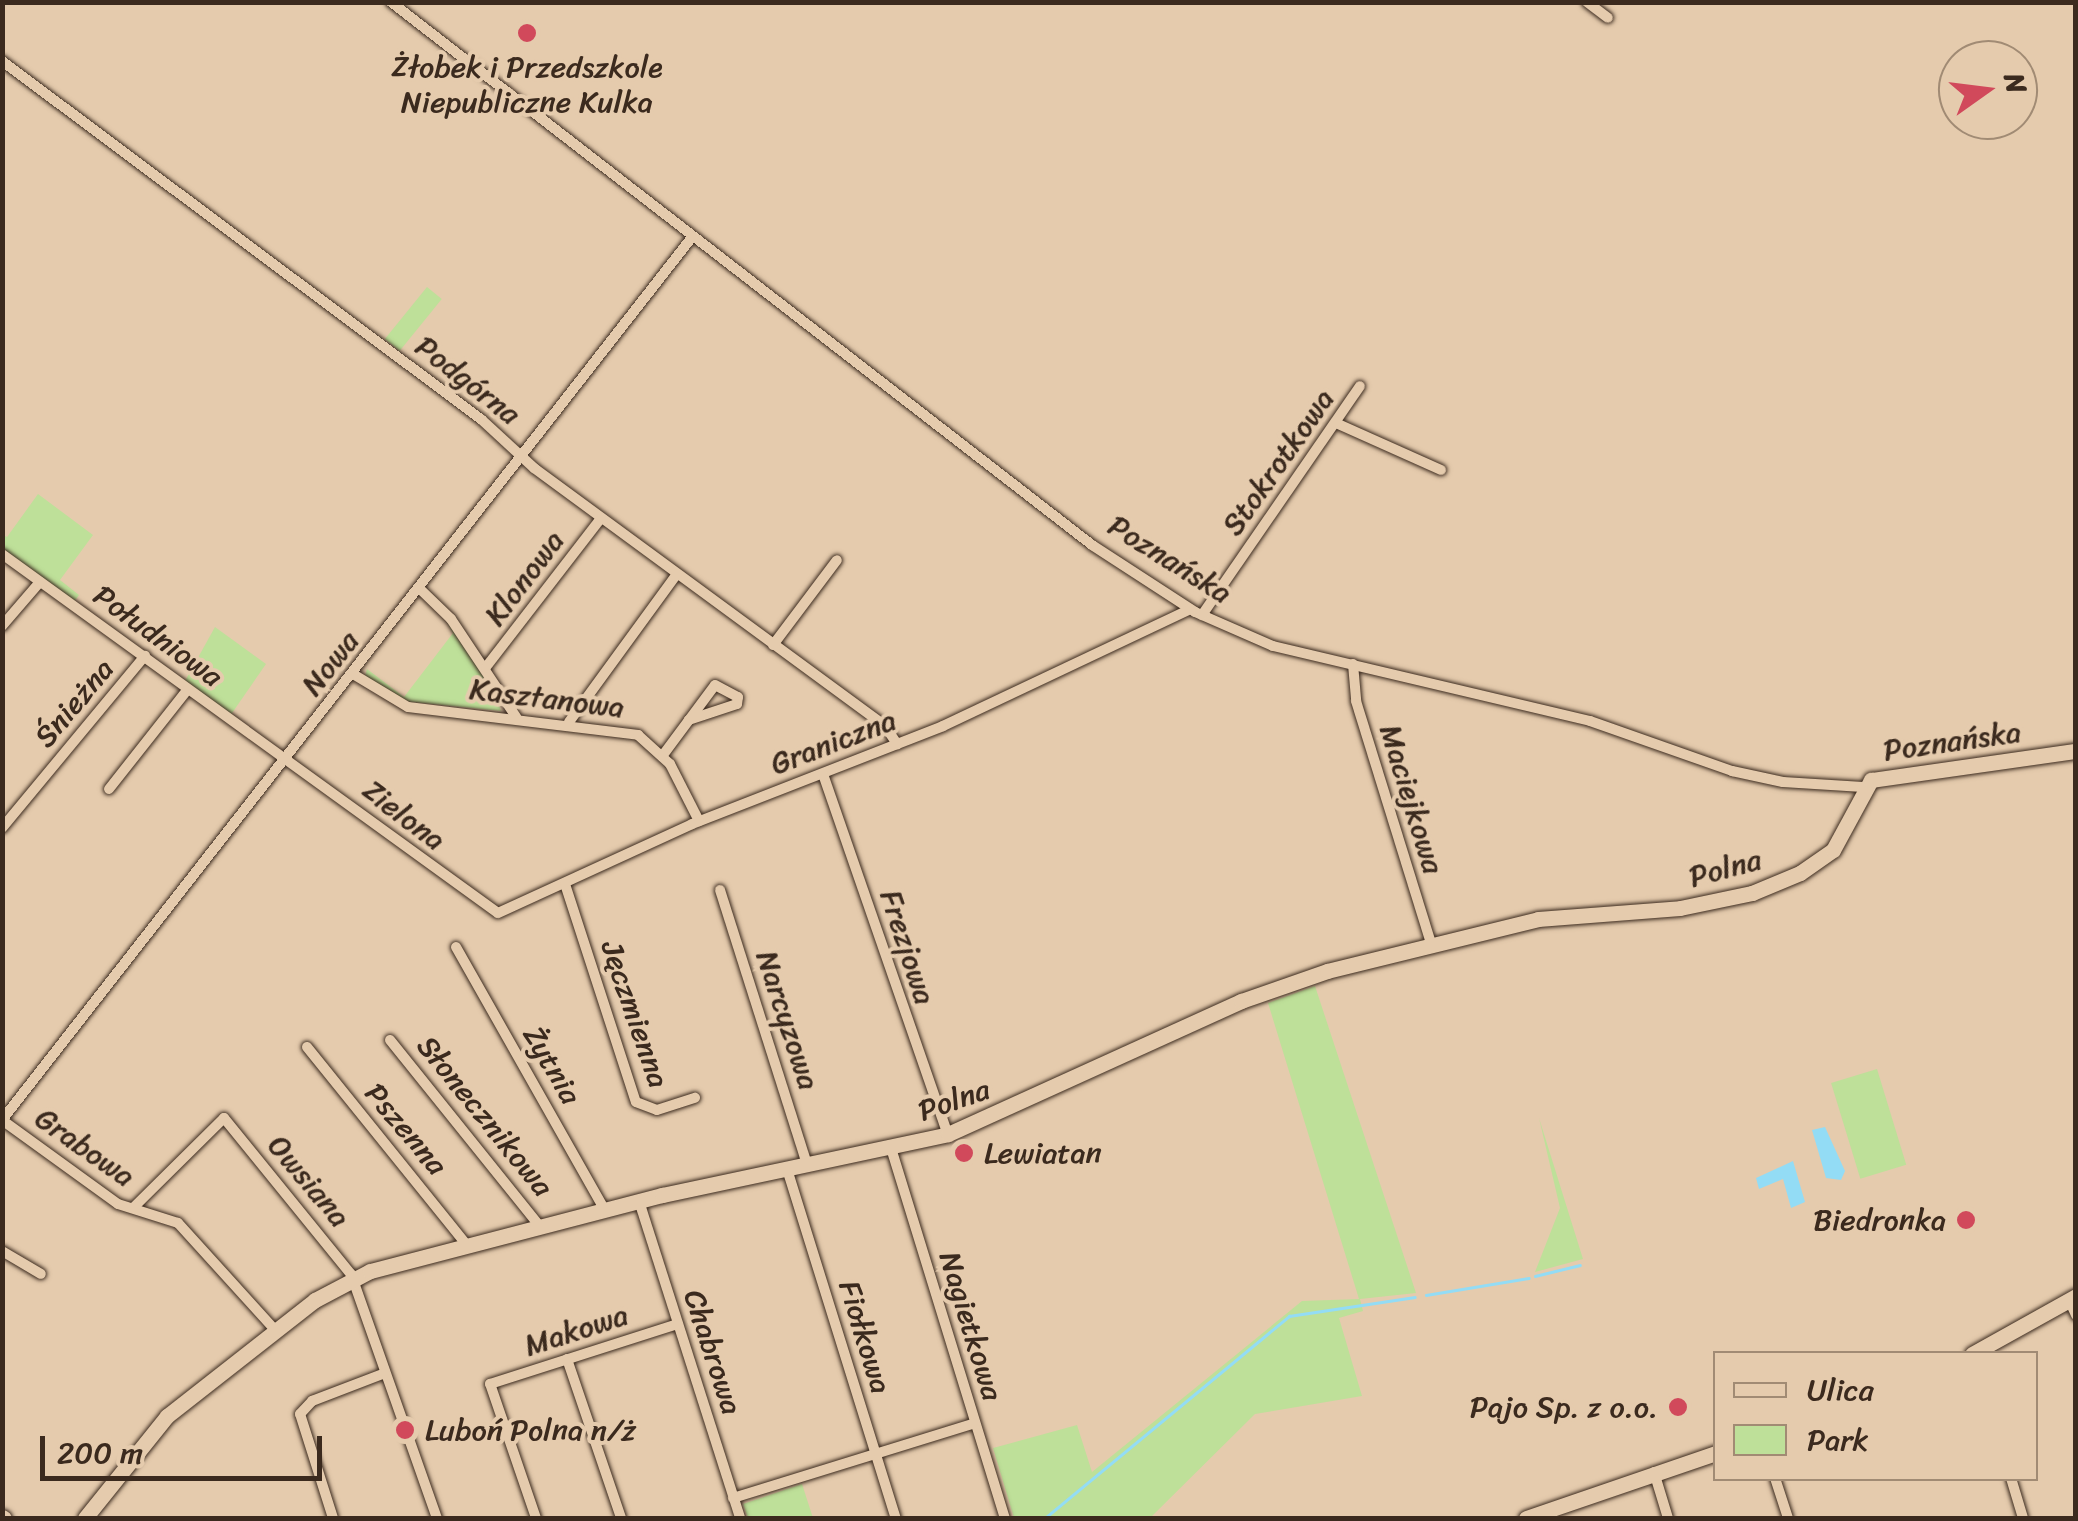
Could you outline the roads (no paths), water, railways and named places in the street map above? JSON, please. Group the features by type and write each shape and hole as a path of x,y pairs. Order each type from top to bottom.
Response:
{"street":[{"name":"Poznańska","path":"390,2 1092,545 1202,615 1273,646 1590,721 1748,775 1864,787 1876,779 2076,751"},
{"path":"1587,2 1608,18"},
{"name":"Podgórna","path":"2,61 482,420 523,458 600,518 885,726 897,744"},
{"name":"Nowa","path":"2,1120 693,236"},
{"name":"Stokrotkowa","path":"1202,615 1360,386"},
{"path":"1336,424 1441,470"},
{"name":"Klonowa","path":"486,667 600,518"},
{"name":"Południowa","path":"2,554 285,759"},
{"path":"773,644 837,560"},
{"path":"569,722 677,574"},
{"path":"2,626 40,582"},
{"path":"420,589 486,667 516,717"},
{"name":"Graniczna","path":"492,911 510,912 699,821 897,744 1190,609"},
{"name":"Śnieżna","path":"2,828 145,656"},
{"name":"Maciejkowa","path":"1354,664 1356,701 1432,948"},
{"name":"Kasztanowa","path":"353,674 400,705 630,732 663,755"},
{"path":"689,720 737,704 738,697 717,684 689,720 663,755 699,821"},
{"path":"110,789 188,689"},
{"name":"Zielona","path":"285,759 492,911"},
{"name":"Frezjowa","path":"823,774 948,1134"},
{"name":"Polna","path":"85,1518 160,1422 276,1331 353,1278 604,1209 948,1134 1251,997 1544,918 1680,908 1769,887 1838,845 1864,787"},
{"name":"Jęczmienna","path":"565,884 636,1102 656,1110 695,1098"},
{"name":"Narcyzowa","path":"720,890 807,1165"},
{"name":"Żytnia","path":"456,947 604,1209"},
{"name":"Słonecznikowa","path":"390,1040 540,1226"},
{"name":"Pszenna","path":"306,1047 466,1244"},
{"name":"Grabowa","path":"2,1120 132,1208 224,1118"},
{"name":"Owsiana","path":"224,1118 353,1278"},
{"name":"Nagietkowa","path":"891,1148 1005,1518"},
{"name":"Fiołkowa","path":"787,1169 896,1518"},
{"name":"Chabrowa","path":"639,1201 740,1518"},
{"path":"132,1208 162,1214 186,1230 276,1331"},
{"path":"2,1251 41,1274"},
{"path":"353,1278 436,1518"},
{"path":"1978,1351 2073,1304"},
{"name":"Makowa","path":"536,1518 490,1384 678,1324"},
{"path":"567,1359 621,1518"},
{"path":"333,1518 300,1414 312,1401 384,1373"},
{"path":"733,1498 974,1423"},
{"path":"1526,1518 1550,1514 1654,1472 1713,1455"},
{"path":"1654,1472 1668,1518"},
{"path":"1777,1481 1788,1518"},
{"path":"2012,1481 2024,1518"}],"water":[{"path":"1825,1127 1845,1171 1841,1180 1826,1178 1812,1130"},
{"path":"1793,1161 1805,1202 1791,1208 1783,1179 1759,1189 1756,1178"}],"waterway":[{"path":"1535,1276 1580,1265"},
{"path":"1426,1295 1529,1278"},
{"path":"1045,1518 1289,1316 1415,1297"}],"place":[{"name":"Żłobek i Przedszkole Niepubliczne Kulka","path":"527,33"},
{"name":"Lewiatan","path":"964,1153"},
{"name":"Biedronka","path":"1966,1220"},
{"name":"Pajo Sp. z o.o.","path":"1678,1407"},
{"name":"Luboń Polna n/ż","path":"405,1430"}]}
